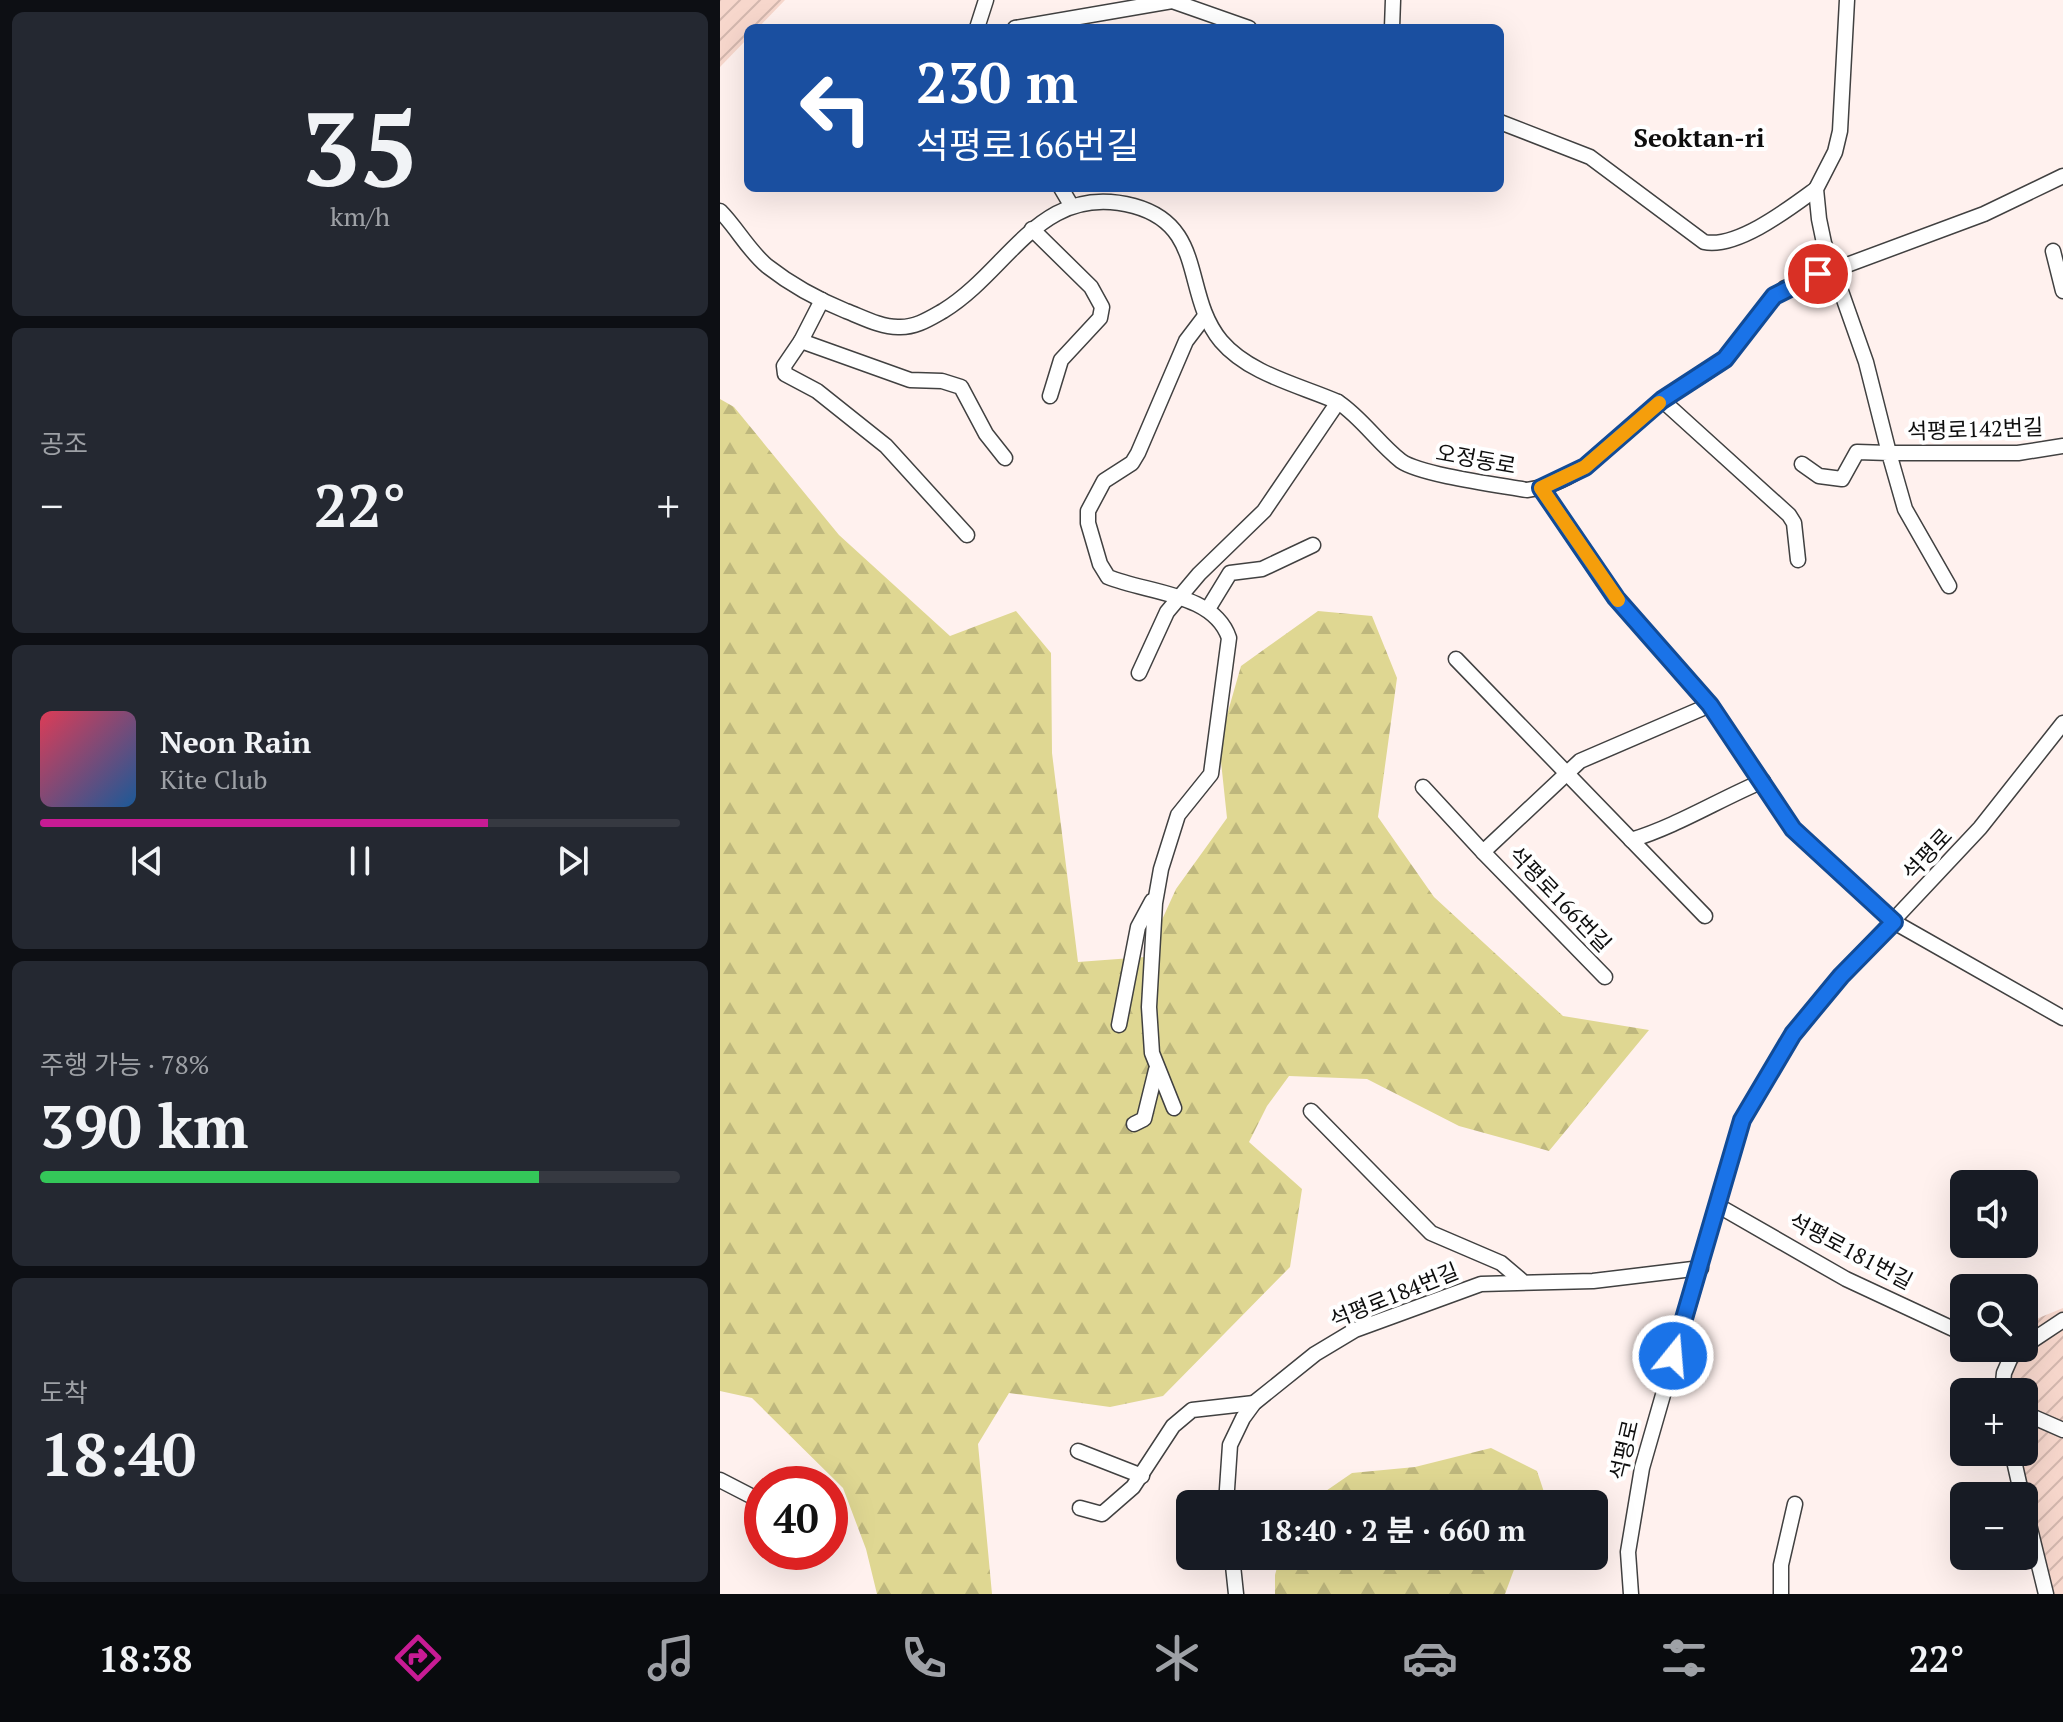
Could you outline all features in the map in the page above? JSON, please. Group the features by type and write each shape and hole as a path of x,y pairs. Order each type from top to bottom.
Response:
{"street":[{"path":"978,24 986,0"},
{"path":"1392,24 1393,0"},
{"path":"1504,124 1590,157 1704,242 1714,244 1739,237 1816,189 1838,141 1847,0"},
{"path":"1038,24 1172,1 1238,24"},
{"name":"오정동로","path":"720,211 767,266 822,300 881,325 910,327 958,302 1049,215 1071,205 1115,202 1137,207 1169,225 1179,235 1193,267 1205,316 1223,343 1245,362 1338,402 1372,436 1416,469 1527,490 1541,488 1585,467 1662,400 1725,359 1774,296 1785,288 1984,214 2063,176"},
{"name":"석평로142번길","path":"1816,189 1824,243 1866,362 1889,453"},
{"path":"1063,192 1071,205"},
{"path":"1032,229 1091,287 1102,307 1100,318 1061,360 1050,396"},
{"path":"2053,251 2063,291"},
{"path":"822,300 784,366 785,374 817,391 886,446 967,535"},
{"path":"1174,1108 1156,1070 1149,1007 1157,893 1168,840 1178,815 1205,784 1213,766 1229,638 1224,624 1208,609 1108,577 1100,564 1088,523 1088,511 1098,492 1138,453 1186,341 1205,316"},
{"path":"801,341 910,380 942,381 961,387 986,434 1005,458"},
{"path":"1662,400 1789,515 1794,523 1798,560"},
{"path":"1139,673 1167,612 1264,511 1338,402"},
{"name":"석평로142번길","path":"1802,464 1819,476 1842,479 1857,452 2018,453 2063,446"},
{"path":"1889,453 1905,509 1949,586"},
{"path":"1541,488 1616,598 1710,705 1793,829 1894,922 2063,1018"},
{"path":"1208,609 1230,573 1271,566 1313,545"},
{"path":"1456,659 1705,916"},
{"name":"석평로166번길","path":"1483,852 1580,761 1710,705"},
{"name":"석평로","path":"1631,1594 1628,1552 1642,1468 1742,1120 1793,1034 1841,976 1980,828 2063,723"},
{"path":"1631,840 1659,831 1705,805 1763,781"},
{"name":"석평로166번길","path":"1423,787 1605,977"},
{"path":"1119,1025 1138,927 1157,893"},
{"path":"1134,1124 1144,1119 1156,1070"},
{"name":"석평로184번길","path":"1311,1111 1431,1233 1501,1263 1521,1280"},
{"name":"석평로181번길","path":"1717,1205 1846,1279 1950,1327"},
{"name":"석평로184번길","path":"1227,1490 1230,1445 1235,1430 1254,1403 1315,1354 1355,1330 1481,1284 1521,1280 1593,1281 1701,1268"},
{"path":"2038,1337 2063,1320"},
{"path":"1080,1508 1102,1514 1142,1476 1173,1426 1192,1410 1254,1403"},
{"path":"2038,1419 2063,1430"},
{"path":"1078,1451 1142,1476"},
{"path":"720,1480 744,1492"},
{"path":"1781,1594 1781,1565 1795,1504"},
{"path":"2038,1561 2046,1594"},
{"path":"1233,1570 1236,1594"}],"shaded area":[{"path":"720,0 785,0 762,24 744,24 744,42 720,67"},
{"path":"2063,1308 2063,1594 2040,1594 2035,1570 2038,1570 2038,1482 2016,1482 2012,1466 2038,1466 2038,1378 2001,1378 2005,1362 2038,1362 2038,1318"}],"green space":[{"path":"720,399 734,407 839,535 950,636 1016,611 1051,653 1052,753 1078,962 1145,957 1176,889 1227,818 1219,743 1241,666 1318,611 1372,616 1397,678 1378,817 1434,897 1563,1016 1649,1030 1549,1151 1459,1126 1367,1079 1289,1076 1267,1106 1249,1142 1302,1189 1290,1267 1163,1396 1110,1407 1009,1393 978,1444 992,1594 877,1594 866,1549 848,1501 848,1466 821,1466 752,1398 720,1391"},
{"path":"1491,1448 1537,1471 1543,1490 1327,1490 1352,1473 1415,1467"},
{"path":"1276,1570 1514,1570 1505,1594 1275,1594"}],"slow traffic":[{"path":"1618,600 1541,488 1572,476 1585,467 1659,403"}],"district":[{"name":"Seoktan-ri","path":"1699,138"}],"route":[{"path":"1673,1356 1742,1120 1793,1034 1841,976 1894,922 1793,829 1710,705 1616,598 1541,488 1572,476 1585,467 1662,400 1725,359 1774,296 1818,274"}]}
